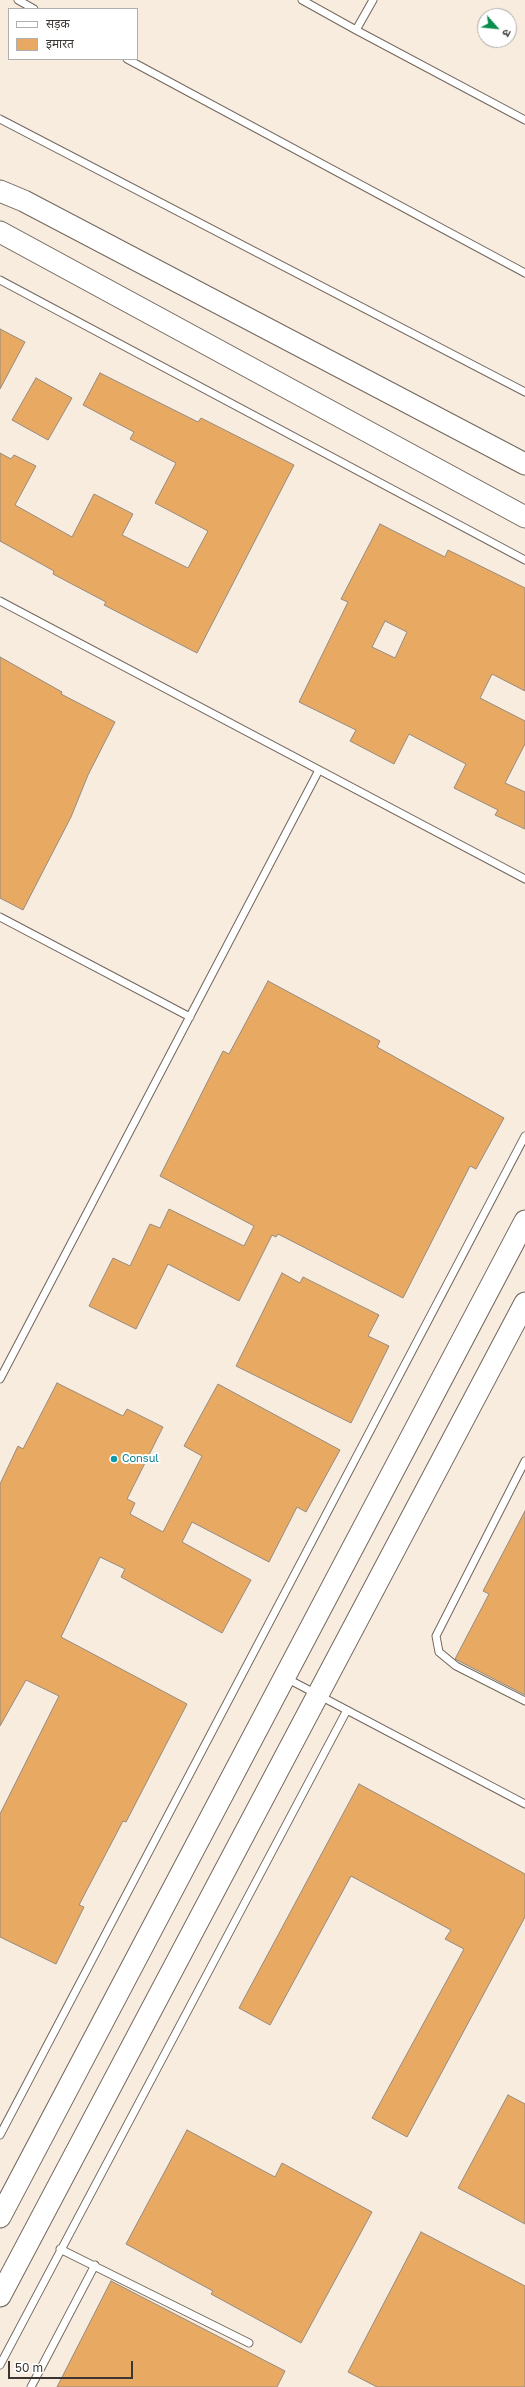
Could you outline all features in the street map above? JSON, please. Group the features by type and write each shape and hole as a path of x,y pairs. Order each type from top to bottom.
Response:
{"street":[{"path":"0,190 525,464"},
{"path":"0,232 525,517"},
{"path":"0,2217 525,1221"},
{"path":"0,2296 525,1304"}],"lane":[{"path":"18,0 32,8"},
{"path":"302,0 525,120"},
{"path":"356,30 373,0"},
{"path":"129,60 525,273"},
{"path":"0,119 525,392"},
{"path":"0,280 525,560"},
{"path":"0,601 525,879"},
{"path":"0,1379 319,770"},
{"path":"0,917 190,1016"},
{"path":"0,2135 525,1136"},
{"path":"525,1461 436,1636 439,1652 456,1666 525,1701"},
{"path":"284,1678 525,1804"},
{"path":"0,2365 60,2249 347,1710"},
{"path":"60,2249 249,2343"},
{"path":"31,2387 94,2265"}],"building":[{"path":"0,329 25,342 0,389"},
{"path":"100,373 198,422 201,418 294,465 197,653 104,605 106,602 53,574 54,571 0,541 0,453 11,459 14,455 36,466 15,505 72,537 94,494 133,514 122,535 188,568 208,531 155,503 176,463 130,439 134,432 83,405"},
{"path":"36,378 72,398 48,440 12,420"},
{"path":"380,524 445,557 448,550 525,588 525,691 492,674 480,698 525,721 525,744 505,783 525,792 525,829 495,815 498,810 454,788 466,764 409,734 394,764 350,741 356,730 299,702 348,602 341,599","holes":["385,621 407,632 395,658 372,647"]},
{"path":"0,657 62,692 61,694 115,722 88,775 71,817 23,910 0,898"},
{"path":"268,981 380,1041 377,1047 504,1118 476,1169 470,1166 403,1298 278,1234 276,1237 272,1235 239,1301 168,1264 136,1329 89,1306 113,1258 130,1266 150,1224 160,1228 169,1209 244,1246 254,1226 160,1176 223,1051 229,1054"},
{"path":"282,1273 300,1283 303,1277 379,1315 368,1336 389,1346 351,1423 236,1366"},
{"path":"57,1383 123,1416 127,1409 163,1427 127,1499 135,1503 130,1514 163,1532 202,1456 184,1446 218,1384 340,1450 306,1512 297,1507 269,1562 192,1522 182,1542 251,1580 222,1633 121,1577 125,1569 100,1557 61,1637 187,1704 126,1822 123,1821 79,1905 84,1907 56,1964 0,1937 0,1814 59,1696 26,1680 0,1726 0,1484 18,1446 23,1449"},
{"path":"525,1511 525,1695 455,1659 489,1594 483,1591"},
{"path":"359,1784 525,1874 525,1917 407,2137 372,2118 464,1949 445,1939 451,1930 351,1876 270,2025 239,2008"},
{"path":"508,2095 525,2104 525,2224 458,2188"},
{"path":"187,2130 275,2177 282,2163 372,2212 301,2343 211,2294 213,2291 126,2244"},
{"path":"421,2232 525,2286 525,2387 377,2387 348,2372"},
{"path":"111,2281 285,2371 277,2387 57,2387"}],"place":[{"name":"Consul","path":"114,1459"}]}
